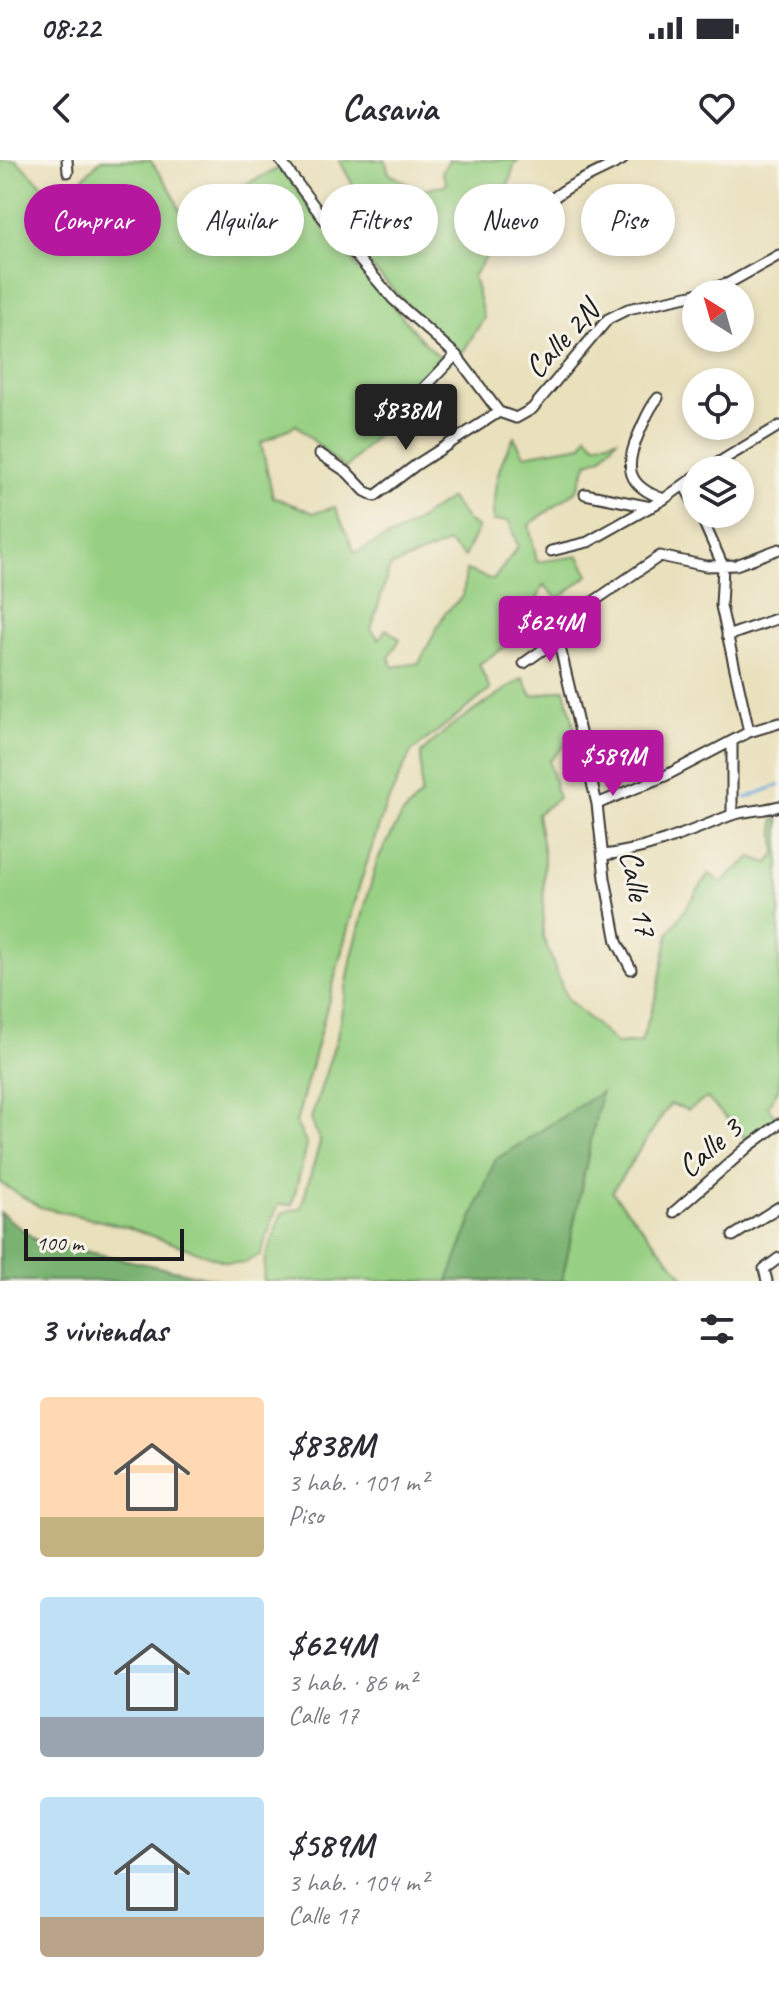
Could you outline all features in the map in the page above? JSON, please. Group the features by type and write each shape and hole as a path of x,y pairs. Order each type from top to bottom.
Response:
{"street":[{"path":"67,160 68,172"},
{"path":"280,160 323,218 394,300 456,355 499,412 416,465 375,496 320,454"},
{"path":"565,192 622,160"},
{"name":"Calle 2N","path":"734,280 779,255"},
{"name":"Calle 2N","path":"499,412 516,418 532,409 608,319 628,309 682,297"},
{"path":"399,414 456,355"},
{"path":"658,398 636,439 630,466 636,483 664,499"},
{"path":"729,456 779,426"},
{"path":"551,551 588,542 682,486"},
{"path":"585,494 651,507"},
{"path":"706,528 723,566 721,606 749,732"},
{"path":"524,663 558,639 584,608 660,556 706,566 723,566 736,565 779,549"},
{"path":"727,636 779,618"},
{"name":"Calle 17","path":"558,639 597,804 617,942 631,969"},
{"path":"597,804 665,776 749,732 779,723"},
{"path":"732,741 732,815"},
{"path":"603,855 628,852 697,830 732,815 779,806"},
{"name":"Calle 3","path":"674,1212 779,1124"},
{"path":"733,1236 779,1207"},
{"path":"767,1281 764,1269 779,1258"}],"green space":[{"path":"0,160 16,160 41,184 24,184 24,256 161,256 161,184 80,184 101,160 150,160 177,203 177,256 304,256 304,200 320,221 320,256 349,256 417,335 445,362 345,469 296,425 261,443 273,497 314,513 335,507 355,553 407,528 450,498 468,521 478,528 464,557 448,543 390,567 371,629 379,639 386,629 400,639 389,658 393,667 419,663 445,613 463,596 466,570 493,580 518,547 509,521 493,521 497,478 514,437 524,455 582,445 587,435 595,444 617,439 601,458 588,462 577,490 529,525 537,562 579,556 589,575 558,599 544,585 517,639 479,664 490,690 411,752 384,810 359,887 296,1123 307,1145 292,1205 278,1204 260,1255 243,1263 226,1262 127,1227 40,1207 0,1183"},
{"path":"339,160 385,160 389,173 408,184 352,184"},
{"path":"449,160 518,160 509,184 454,184 454,256 487,256 473,276 484,318 461,355 431,329 361,256 438,256 438,186 447,184 442,172"},
{"path":"281,167 293,184 246,184"},
{"path":"523,678 532,696 565,689 576,734 549,761 558,798 537,814 544,854 543,937 567,999 617,1044 641,1042 657,993 669,933 709,874 722,883 751,857 768,863 776,853 774,820 779,819 779,1088 768,1106 776,1118 748,1141 707,1098 688,1110 670,1104 612,1192 685,1278 683,1281 263,1281 265,1259 282,1213 301,1208 320,1142 311,1119 337,1037 352,956 377,861 402,815 421,795 421,753 451,726"},
{"path":"601,1092 562,1281 448,1281 495,1160"},
{"path":"0,1212 37,1241 225,1281 0,1281"}],"waterway":[{"path":"746,798 779,785"}]}
